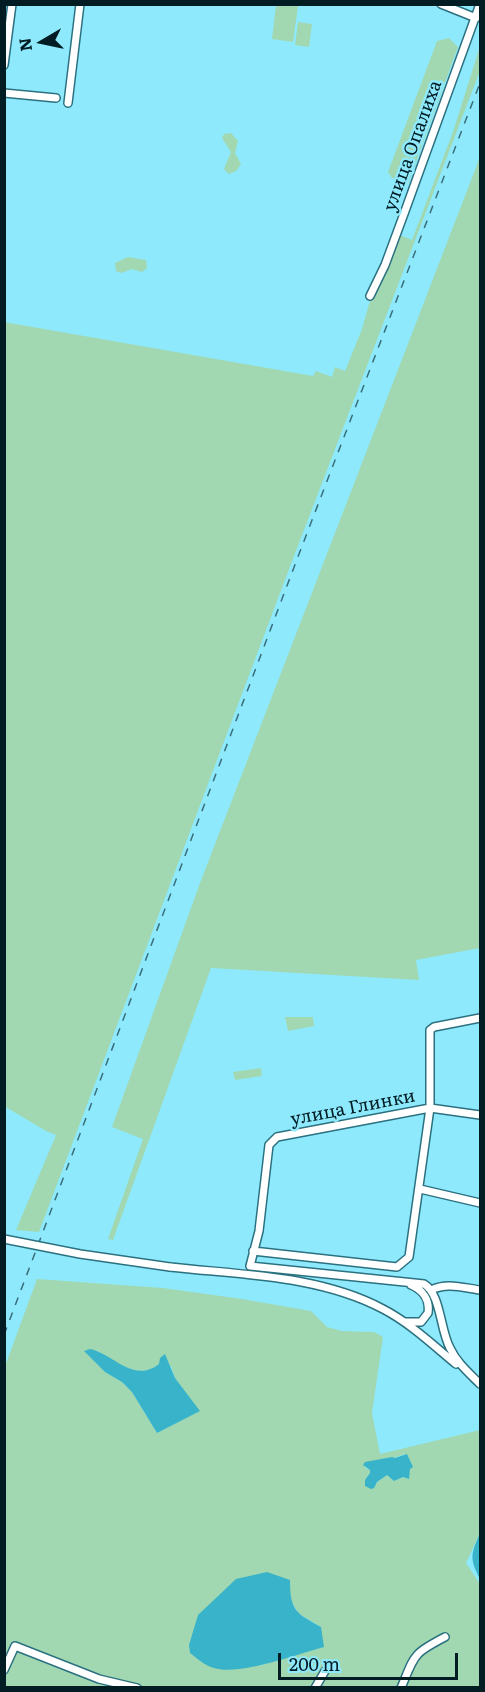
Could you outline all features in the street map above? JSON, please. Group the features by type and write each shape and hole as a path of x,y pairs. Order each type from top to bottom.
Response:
{"street":[{"path":"4,65 12,4"},
{"path":"68,103 80,4"},
{"path":"441,4 476,18"},
{"name":"улица Опалиха","path":"370,296 401,222 480,4"},
{"path":"4,93 56,98"},
{"path":"472,1377 450,1350 431,1290 424,1284 250,1266 253,1251 397,1267 409,1257 430,1108 430,1030 434,1027 480,1018"},
{"name":"улица Глинки","path":"253,1251 259,1231 269,1145 277,1137 430,1108 480,1115"},
{"path":"420,1189 480,1203"},
{"path":"4,1239 80,1254 302,1282 333,1288 358,1297 398,1318 480,1384"},
{"path":"398,1281 422,1292 429,1307 427,1317 422,1322 408,1322 398,1318"},
{"path":"431,1290 449,1285 480,1290"},
{"path":"401,1688 415,1655 421,1649 445,1637"},
{"path":"4,1670 15,1646 99,1679 137,1688"},
{"path":"315,1688 325,1671"}],"green space":[{"path":"276,5 298,6 293,42 272,39"},
{"path":"298,22 312,24 309,47 295,45"},
{"path":"449,38 458,47 408,184 396,193 395,187 401,181 392,178 388,172 437,41"},
{"path":"480,46 480,71 39,1232 16,1230 56,1135 4,1106 4,322 313,376 316,371 332,377 335,367 345,371 362,329 369,304 390,263 400,235 412,240 453,132"},
{"path":"231,133 238,141 235,153 241,164 236,171 229,174 224,169 231,152 222,138 224,134"},
{"path":"480,157 480,948 416,960 419,980 211,968 113,1240 108,1239 143,1139 112,1127 200,883"},
{"path":"128,257 146,260 147,268 142,272 132,269 121,273 116,271 115,263"},
{"path":"285,1017 313,1017 314,1026 288,1031"},
{"path":"261,1068 262,1076 235,1080 233,1072"},
{"path":"37,1279 163,1288 242,1299 311,1311 327,1327 342,1331 374,1332 383,1337 372,1413 380,1454 480,1430 480,1533 466,1563 480,1584 480,1687 5,1687 4,1369","holes":["96,1350 128,1369 141,1371 171,1366 175,1378 199,1411 157,1433 132,1392 122,1382 105,1372","406,1454 409,1479 403,1477 394,1481 387,1475 377,1482 374,1488 365,1480 370,1470 364,1467","290,1600 299,1614 321,1627 270,1662 259,1666"]}],"water":[{"path":"90,1349 124,1366 141,1371 159,1364 160,1358 165,1354 175,1378 200,1411 157,1433 132,1392 122,1382 105,1372 84,1351"},
{"path":"407,1454 413,1467 410,1469 409,1479 403,1477 394,1481 387,1475 377,1482 374,1488 365,1486 370,1470 363,1465 365,1462"},
{"path":"480,1533 480,1579 472,1556"},
{"path":"267,1572 290,1580 293,1605 300,1614 321,1627 324,1647 253,1667 225,1670 207,1666 190,1653 189,1645 198,1615 236,1579"}],"railway":[{"path":"4,1335 299,554 480,83"}]}
